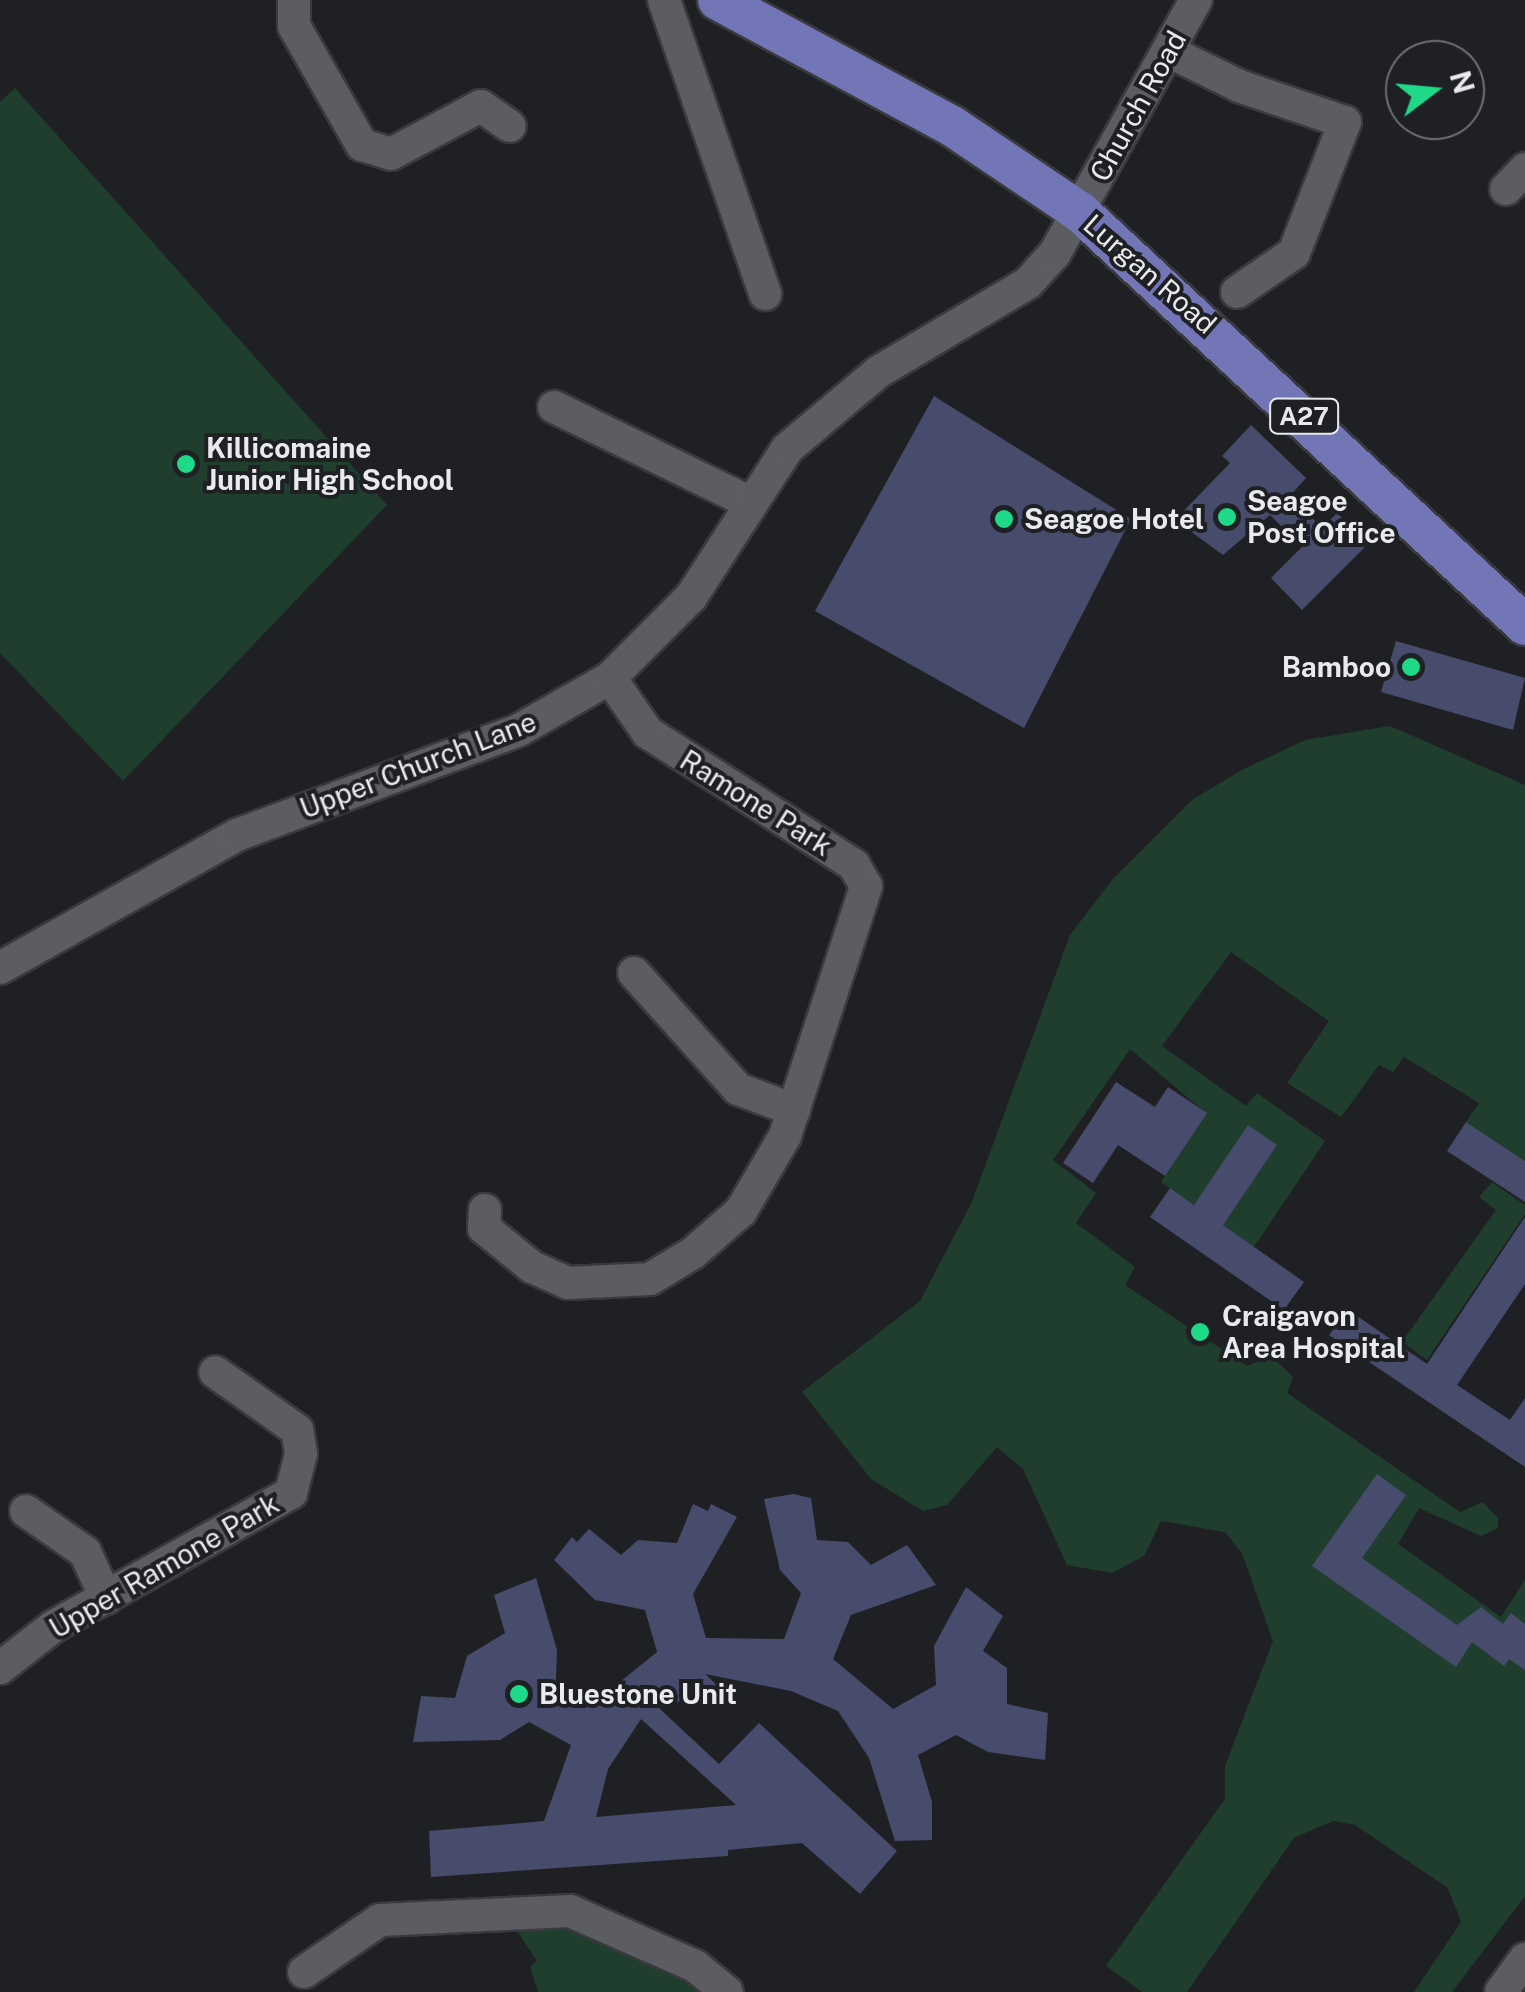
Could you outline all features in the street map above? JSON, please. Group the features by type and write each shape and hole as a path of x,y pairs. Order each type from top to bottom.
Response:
{"main road":[{"name":"Lurgan Road","path":"718,0 952,126 1080,212 1525,625"}],"street":[{"path":"294,0 294,26 362,145 392,154 482,106 510,126"},
{"path":"664,0 765,294"},
{"name":"Church Road","path":"1080,212 1196,0"},
{"path":"1168,51 1238,86 1345,122 1294,253 1237,292"},
{"name":"Upper Church Lane","path":"0,968 238,835 519,730 610,678 691,597 749,502 830,409 1028,283 1080,212"},
{"path":"554,407 749,502"},
{"name":"Ramone Park","path":"485,1210 484,1228 532,1267 568,1283 650,1278 741,1212 794,1110 866,886 854,865 648,734 610,678"},
{"path":"634,972 738,1089 794,1110"},
{"name":"Upper Ramone Park","path":"0,1668 106,1598 291,1494 301,1454 297,1430 215,1372"},
{"path":"26,1511 85,1552 106,1598"},
{"path":"304,1972 380,1920 570,1912 695,1966 726,1992"},
{"path":"1502,1992 1525,1958"}],"green space":[{"name":"Killicomaine Junior High School","path":"15,88 387,505 123,781 0,653 0,102"},
{"path":"1390,726 1525,785 1525,1161 1466,1122 1479,1103 1404,1057 1393,1072 1379,1065 1341,1117 1287,1083 1329,1021 1231,952 1162,1046 1246,1106 1257,1093 1325,1141 1254,1247 1161,1182 1206,1113 1130,1049 1053,1160 1096,1193 1076,1223 1135,1267 1125,1285 1247,1366 1271,1356 1293,1377 1287,1393 1460,1512 1483,1502 1498,1518 1498,1528 1481,1536 1419,1508 1398,1544 1501,1617 1525,1580 1525,1896 1452,1992 1414,1992 1461,1922 1448,1888 1355,1825 1333,1821 1294,1838 1187,1992 1142,1992 1106,1966 1225,1799 1225,1766 1273,1641 1242,1553 1225,1532 1161,1521 1144,1556 1112,1573 1067,1565 1023,1469 997,1447 947,1505 923,1511 871,1479 802,1392 920,1301 971,1204 1070,935 1113,879 1192,800 1240,771 1305,740"},
{"path":"1492,1182 1525,1205 1525,1214 1427,1360 1402,1342 1496,1210 1479,1197"},
{"path":"512,1923 577,1926 669,1969 699,1992 538,1992 530,1967 537,1961"}],"building":[{"path":"934,396 1131,519 1024,728 815,611"},
{"path":"1251,425 1306,478 1290,496 1322,528 1337,513 1368,544 1302,610 1271,578 1302,547 1270,515 1223,555 1175,520 1230,463 1222,456"},
{"path":"1396,641 1525,678 1513,730 1381,692"},
{"path":"1116,1082 1155,1107 1168,1087 1207,1113 1165,1176 1118,1145 1093,1183 1063,1163"},
{"path":"1466,1122 1525,1161 1525,1202 1447,1151"},
{"path":"1248,1125 1277,1145 1223,1225 1304,1282 1284,1310 1150,1217 1170,1188 1194,1205"},
{"path":"1525,1217 1525,1284 1457,1385 1510,1420 1525,1398 1525,1467 1329,1335 1347,1309 1427,1364"},
{"path":"1377,1474 1406,1495 1362,1558 1457,1625 1481,1607 1503,1624 1511,1613 1525,1624 1525,1670 1509,1659 1504,1666 1472,1642 1456,1667 1312,1566"},
{"name":"Bluestone Unit","path":"793,1494 811,1498 817,1540 848,1542 871,1565 907,1545 936,1585 851,1615 833,1659 893,1709 936,1685 934,1646 966,1587 1003,1616 983,1651 1007,1668 1007,1704 1048,1713 1045,1760 988,1752 956,1735 918,1755 932,1802 932,1840 895,1841 869,1758 838,1711 791,1691 705,1674 720,1688 659,1708 719,1764 759,1723 897,1851 860,1894 802,1843 728,1850 728,1856 431,1877 429,1831 544,1821 571,1745 529,1722 500,1740 413,1742 421,1696 455,1698 467,1656 505,1633 494,1595 536,1578 557,1650 556,1679 594,1703 657,1652 645,1610 595,1600 554,1560 572,1537 577,1542 589,1529 621,1555 638,1540 677,1543 693,1504 708,1511 711,1504 737,1517 693,1594 706,1638 784,1639 801,1593 780,1570 764,1499","holes":["641,1719 736,1805 596,1817 608,1769"]}],"place":[{"name":"Killicomaine Junior High School","path":"186,464"},
{"name":"Seagoe Post Office","path":"1227,517"},
{"name":"Seagoe Hotel","path":"1004,519"},
{"name":"Bamboo","path":"1411,667"},
{"name":"Craigavon Area Hospital","path":"1200,1332"},
{"name":"Bluestone Unit","path":"519,1694"}]}
